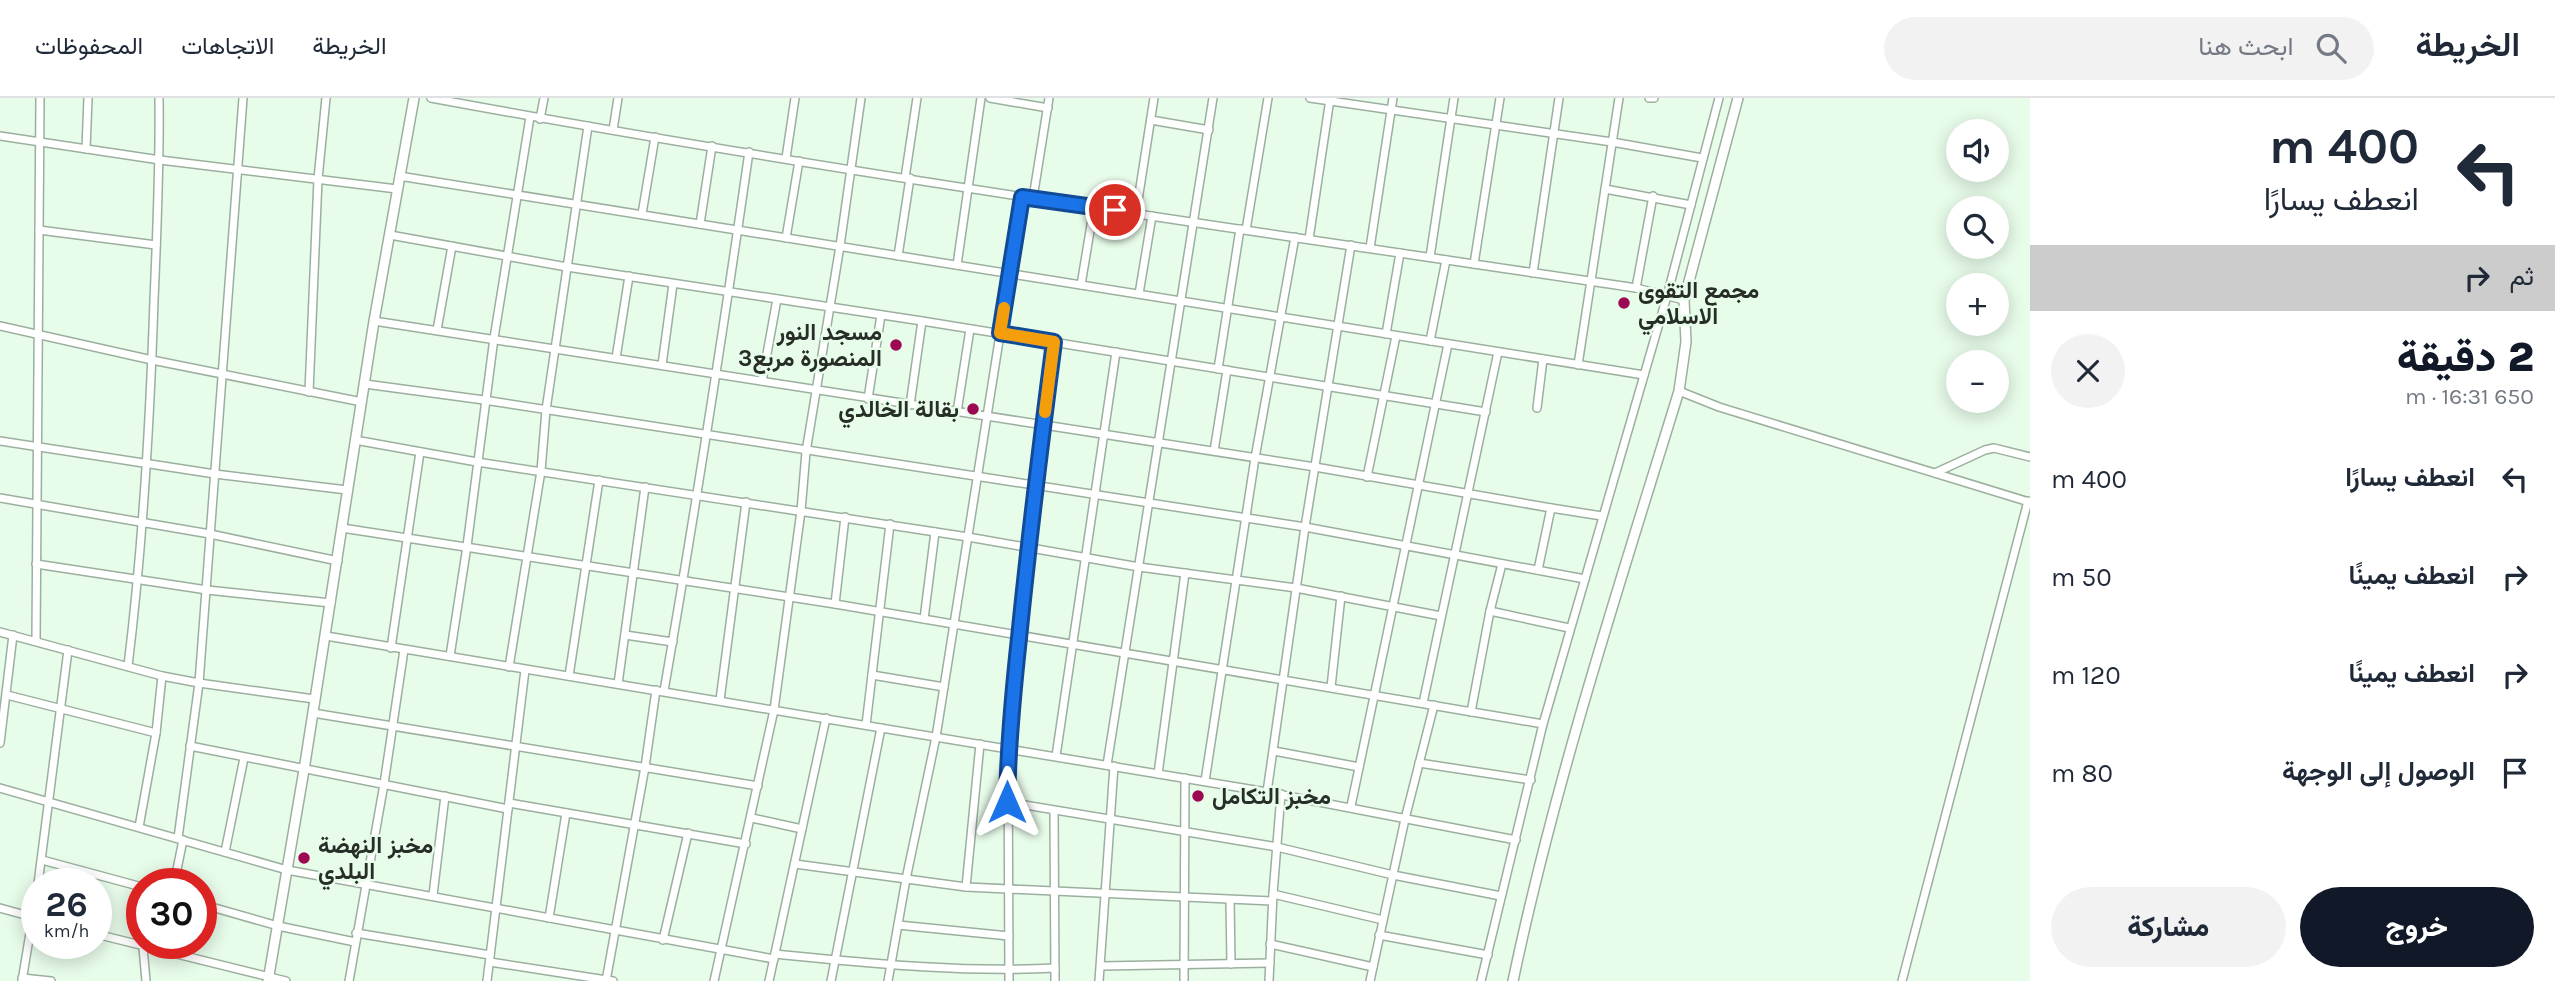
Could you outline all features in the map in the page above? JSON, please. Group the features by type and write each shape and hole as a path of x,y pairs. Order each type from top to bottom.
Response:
{"street":[{"path":"36,641 40,98"},
{"path":"86,149 88,98"},
{"path":"128,666 139,580 152,360 160,160 159,98"},
{"path":"176,868 199,683 243,98"},
{"path":"309,392 318,179 326,98"},
{"path":"268,980 326,636 374,321 414,98"},
{"path":"431,98 540,119 1022,197 1636,288 1684,300"},
{"path":"479,107 481,98"},
{"path":"540,119 544,98"},
{"path":"613,131 618,98"},
{"path":"786,158 795,98"},
{"path":"713,981 752,818 774,710 801,510 806,452 831,308 861,98"},
{"path":"898,256 917,98"},
{"path":"957,265 981,98"},
{"path":"990,98 1048,108"},
{"path":"1033,198 1049,98"},
{"path":"1136,213 1154,98"},
{"path":"1099,981 1111,766 1139,567 1213,98"},
{"path":"1218,369 1268,98"},
{"path":"1310,98 1703,158"},
{"path":"1370,248 1393,98"},
{"path":"1430,257 1454,98"},
{"path":"1474,264 1500,98"},
{"path":"1533,273 1559,98"},
{"path":"1578,365 1619,98"},
{"path":"1481,981 1543,724 1667,296 1719,98"},
{"path":"1513,981 1532,890 1564,771 1678,391 1686,342 1684,300 1738,98"},
{"path":"1309,239 1330,99"},
{"path":"450,656 467,546 484,400 530,117"},
{"path":"1151,120 1209,130"},
{"path":"509,667 541,471 546,410 588,126"},
{"path":"0,136 160,160 397,190"},
{"path":"642,214 655,137"},
{"path":"700,224 712,146"},
{"path":"217,909 278,926 490,959 608,981 633,824 660,690 673,642 749,152"},
{"path":"786,237 799,161"},
{"path":"399,176 1643,375"},
{"path":"1605,189 1691,205"},
{"path":"1636,288 1653,196"},
{"path":"888,981 936,737 1022,197"},
{"path":"1082,285 1094,207"},
{"path":"1139,294 1152,216"},
{"path":"39,230 156,246"},
{"path":"390,235 566,267 1000,333 1486,412"},
{"path":"1205,781 1255,458 1295,237"},
{"path":"1267,792 1305,527 1351,245"},
{"path":"438,330 452,246"},
{"path":"1385,334 1400,253"},
{"path":"1430,341 1446,260"},
{"path":"616,358 629,276"},
{"path":"662,365 673,284"},
{"path":"762,381 777,299"},
{"path":"868,399 881,315"},
{"path":"374,321 1315,467 1602,516"},
{"path":"910,405 922,321"},
{"path":"0,326 362,402"},
{"path":"957,412 970,329"},
{"path":"1367,477 1396,336"},
{"path":"1009,981 1008,748 1028,548 1054,342"},
{"path":"1351,806 1448,344"},
{"path":"1056,756 1116,352"},
{"path":"1423,703 1498,352"},
{"path":"1537,408 1543,359"},
{"path":"1214,451 1227,370"},
{"path":"365,384 1305,527 1585,579"},
{"path":"1678,391 1719,407 2029,501 1902,981"},
{"path":"355,440 477,462 890,524 1139,567 1296,588 1441,616"},
{"path":"0,441 215,474 348,490"},
{"path":"1935,474 1994,448 2030,457"},
{"path":"391,648 420,452"},
{"path":"569,677 600,480"},
{"path":"618,684 645,487"},
{"path":"0,498 210,534 338,561"},
{"path":"720,700 746,502"},
{"path":"1538,570 1551,508"},
{"path":"835,604 845,517"},
{"path":"866,725 890,524"},
{"path":"342,528 835,604 1543,724"},
{"path":"924,619 935,532"},
{"path":"36,564 207,590 331,603"},
{"path":"1471,712 1490,611 1502,564"},
{"path":"1158,774 1185,573"},
{"path":"1331,687 1341,596"},
{"path":"1490,611 1569,628"},
{"path":"0,632 162,676 314,699"},
{"path":"0,743 13,635"},
{"path":"625,635 673,642"},
{"path":"326,636 1205,781 1351,806 1516,839"},
{"path":"41,868 68,650"},
{"path":"349,981 384,784 404,650"},
{"path":"487,981 525,670"},
{"path":"872,675 944,687"},
{"path":"139,827 156,733 162,676"},
{"path":"6,695 156,733"},
{"path":"1370,981 1405,818 1434,705"},
{"path":"313,713 758,786"},
{"path":"769,981 826,718"},
{"path":"831,981 881,728"},
{"path":"966,887 980,744"},
{"path":"190,746 445,796 566,813 746,844"},
{"path":"1274,751 1359,767"},
{"path":"225,852 244,758"},
{"path":"1419,763 1531,780"},
{"path":"1184,981 1185,778"},
{"path":"0,788 287,870 433,895 721,951 891,966 1010,970 1055,968"},
{"path":"1269,981 1281,794"},
{"path":"433,895 445,796"},
{"path":"1007,802 1277,847 1393,875 1501,896"},
{"path":"1054,811 1055,981"},
{"path":"549,918 566,813"},
{"path":"752,818 802,829"},
{"path":"663,940 688,833"},
{"path":"42,860 126,883"},
{"path":"795,864 966,887 1008,890 1230,900 1273,897 1383,920"},
{"path":"1230,900 1231,964"},
{"path":"0,908 21,913"},
{"path":"898,925 1009,936"},
{"path":"1379,935 1488,954"},
{"path":"1270,944 1373,967"},
{"path":"26,959 22,979 51,981"},
{"path":"144,959 146,981"},
{"path":"200,959 268,980 286,981"},
{"path":"1101,966 1270,963"}],"slow traffic":[{"path":"1004,308 1000,333 1054,342 1045,412"}],"place":[{"name":"مجمع التقوى الاسلامي","path":"1624,303"},
{"name":"مسجد النور المنصورة مربع3","path":"896,345"},
{"name":"بقالة الخالدي","path":"973,409"},
{"name":"مخبز التكامل","path":"1198,796"},
{"name":"مخبز النهضة البلدي","path":"304,858"}],"route":[{"path":"1007,802 1013,692 1054,342 1000,333 1022,197 1115,210"}]}
